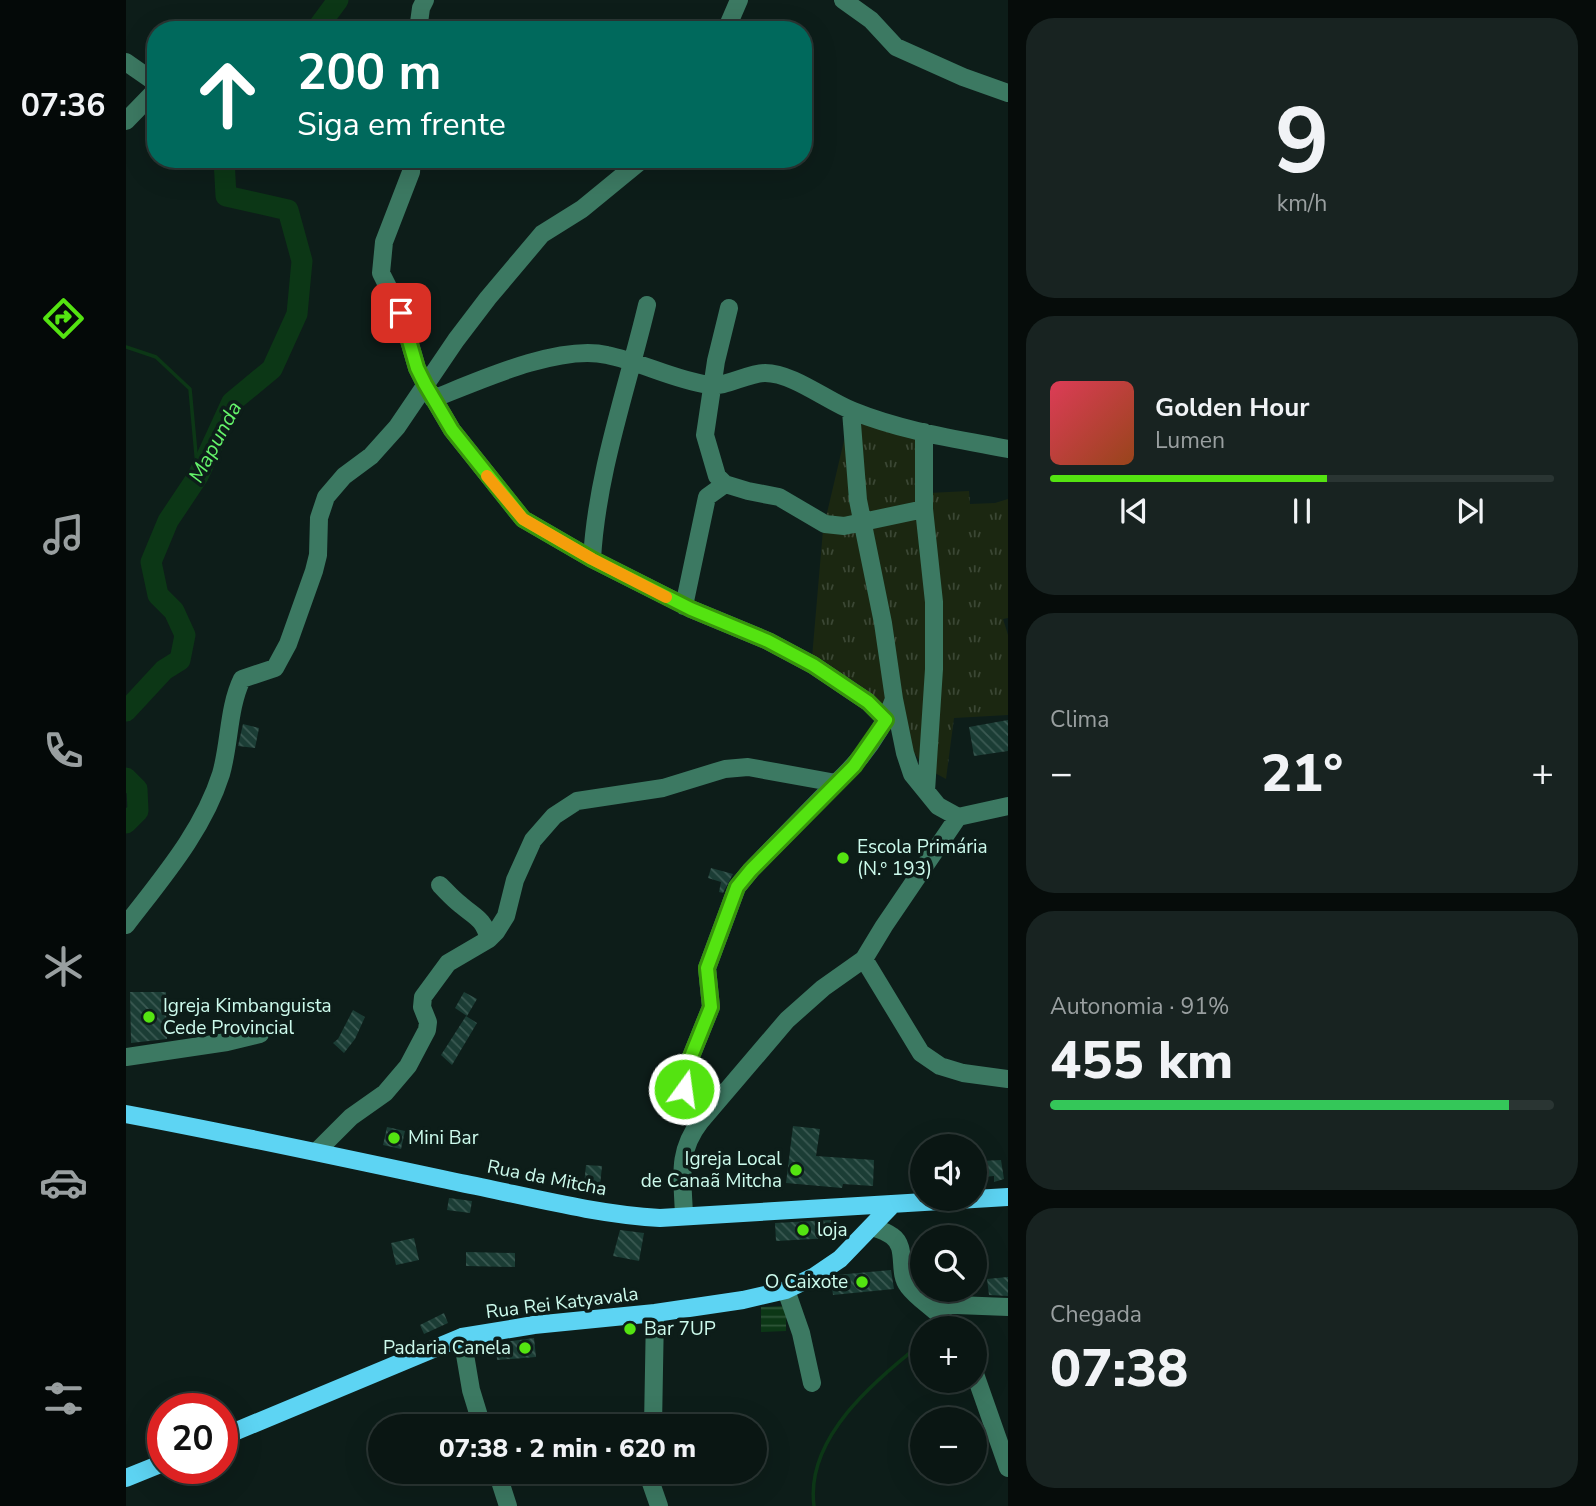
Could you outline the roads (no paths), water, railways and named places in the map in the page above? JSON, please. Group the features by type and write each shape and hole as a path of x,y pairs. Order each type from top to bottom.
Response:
{"main road":[{"name":"Rua da Mitcha","path":"126,1114 634,1217 1008,1197"},
{"name":"Rua Rei Katyavala","path":"238,1430 461,1337 534,1325 655,1313 743,1300 786,1290 841,1259 893,1204"},
{"path":"126,1478 147,1469"}],"street":[{"path":"419,21 425,0"},
{"path":"730,21 739,0"},
{"path":"843,0 872,20 896,47 963,77 1008,93"},
{"path":"126,62 147,77"},
{"path":"126,121 147,99"},
{"path":"411,168 384,242 382,273 401,313 417,368 429,391 452,430 523,519 592,559 684,606 768,641 813,665 868,702 886,720"},
{"path":"126,925 178,858 211,799 221,773 236,692 242,679 275,668 288,644 318,555 319,518 326,497 344,476 371,456 413,405 429,391 488,298 542,234 582,209 632,168"},
{"path":"592,559 594,526 605,470 647,305"},
{"path":"729,308 712,386 705,435 718,476 725,484 779,497 825,524 844,526 924,509"},
{"path":"429,391 578,352 603,354 712,386 766,373 796,382 850,411 924,432 1008,449"},
{"path":"850,411 862,522 883,623 894,699 912,774 938,806 958,817 1008,806"},
{"path":"924,432 924,509 934,602 934,669 926,791"},
{"path":"684,606 707,497 725,484"},
{"path":"700,1122 684,1089 688,1064 711,1007 707,968 737,887 854,766 886,720 894,699"},
{"path":"317,1151 351,1117 385,1093 408,1066 427,1030 428,1022 422,1007 424,997 448,963 489,939 506,916 515,880 533,840 554,817 578,800 663,788 725,769 748,767 836,783"},
{"path":"684,1216 682,1177 689,1136 787,1020 823,988 864,959 958,817"},
{"path":"440,885 460,905 480,918 489,939"},
{"path":"864,959 921,1053 951,1070 1008,1079"},
{"path":"126,1056 168,1052 260,1034"},
{"path":"872,1227 894,1237 901,1251 906,1284 940,1316"},
{"path":"786,1290 801,1333 812,1383"},
{"path":"930,1304 1008,1307"},
{"path":"654,1414 655,1313"},
{"path":"461,1337 478,1414"},
{"path":"982,1393 1008,1468"},
{"path":"500,1484 504,1503"},
{"path":"651,1484 659,1506"}],"waterway":[{"name":"Mapunda","path":"323,21 338,0"},
{"name":"Mapunda","path":"126,711 164,670 180,660 185,635 174,611 158,595 151,562 168,521 198,476 232,402 272,369 297,314 302,261 288,210 226,196 224,168"},
{"path":"126,347 156,357 190,389 198,476"},
{"name":"Mapunda","path":"126,778 137,789 138,811 126,823"},
{"path":"814,1506 814,1481 820,1457 832,1434 865,1393 910,1353"}],"place":[{"name":"Escola Primária (N.º 193)","path":"843,858"},
{"name":"Igreja Kimbanguista Cede Provincial","path":"149,1017"},
{"name":"Mini Bar","path":"394,1138"},
{"name":"Igreja Local de Canaã Mitcha","path":"796,1170"},
{"name":"loja","path":"803,1230"},
{"name":"O Caixote","path":"862,1282"},
{"name":"Bar 7UP","path":"630,1329"},
{"name":"Padaria Canela","path":"525,1348"}]}
